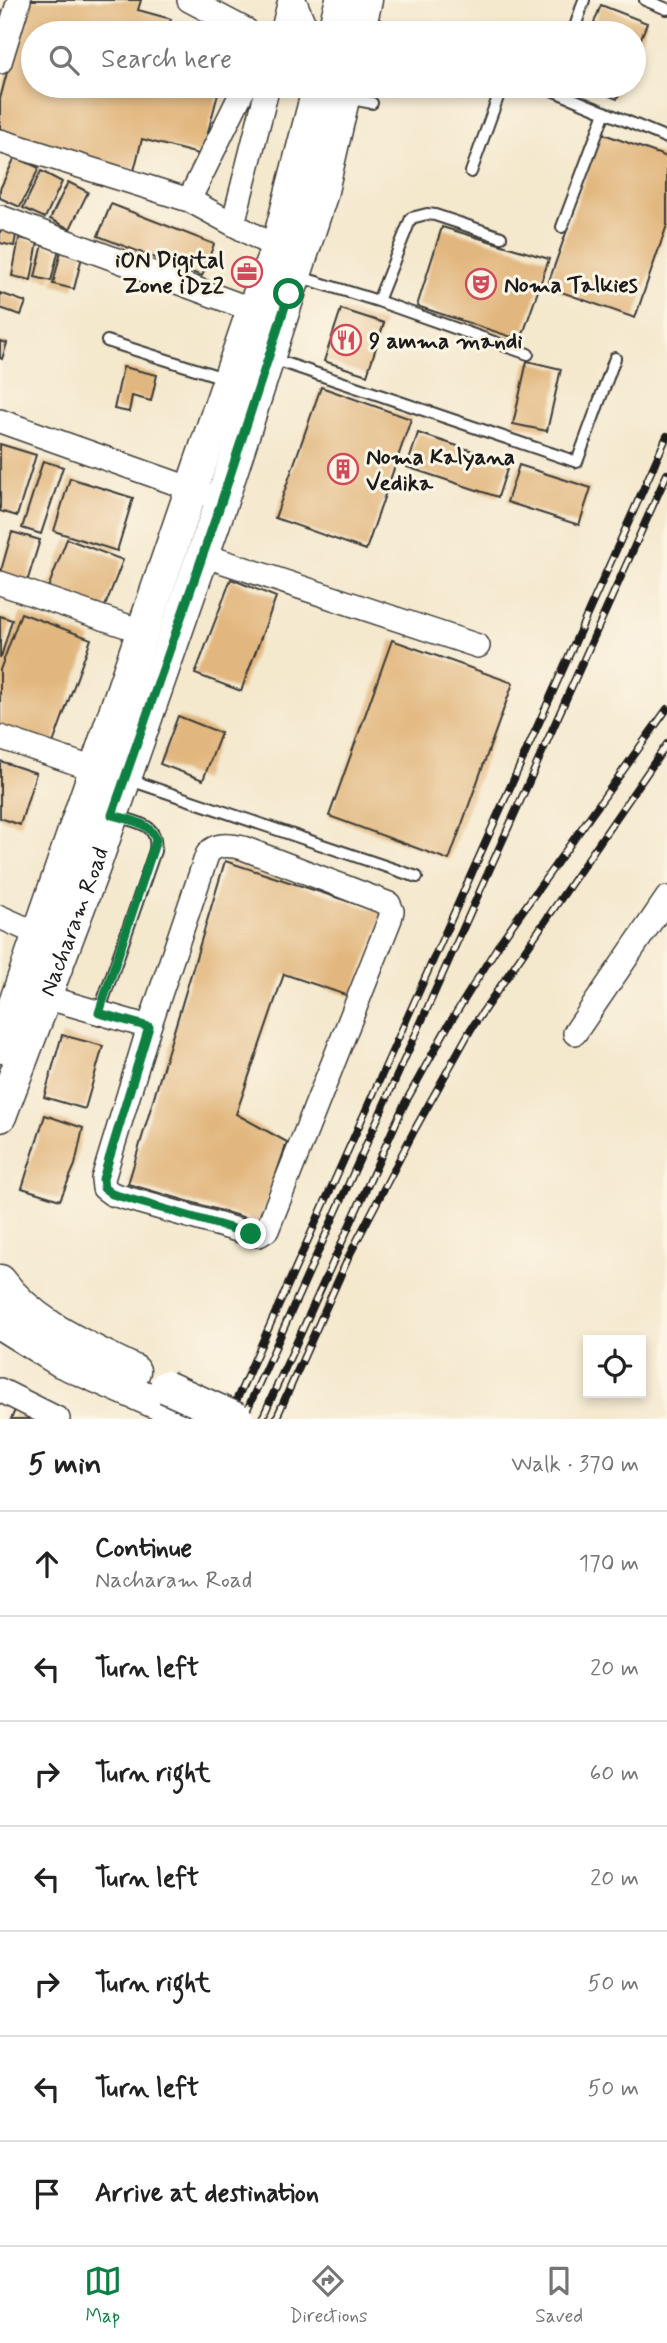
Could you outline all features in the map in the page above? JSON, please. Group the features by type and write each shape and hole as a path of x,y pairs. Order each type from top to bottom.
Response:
{"main road":[{"name":"Nacharam Road","path":"0,1116 35,999 112,815 111,774 144,632 191,489 277,248 343,98"},
{"name":"Nacharam Road","path":"0,1047 35,999 38,934 111,774 203,555 321,195 344,98"},
{"path":"0,1281 10,1295 40,1319 162,1395 194,1419"},
{"path":"0,1323 61,1361 237,1419"}],"street":[{"path":"0,62 19,0"},
{"path":"189,0 229,21"},
{"path":"286,21 292,0"},
{"path":"292,0 302,21"},
{"path":"189,200 239,98"},
{"path":"233,224 265,98"},
{"path":"0,141 189,200 277,248"},
{"path":"0,217 253,310"},
{"path":"0,421 222,500"},
{"path":"203,555 478,646"},
{"path":"0,583 144,632"},
{"path":"0,737 111,774"},
{"path":"229,845 243,848 389,904 392,911 390,919 318,1107 267,1230 259,1235 112,1194 104,1188 103,1179 149,1027 209,851 229,845"},
{"path":"575,1033 667,898"},
{"path":"0,917 38,934"},
{"path":"35,999 149,1027"},
{"path":"2,1397 58,1419"}],"lane":[{"path":"577,21 584,0"},
{"path":"645,0 667,9"},
{"path":"357,13 374,21"},
{"path":"471,172 498,98"},
{"path":"574,98 667,138"},
{"path":"562,228 605,112"},
{"path":"378,301 411,218 426,214 435,215 501,237"},
{"path":"295,275 528,354"},
{"path":"107,341 230,380"},
{"path":"268,357 577,461 615,358"},
{"path":"111,774 416,877"},
{"path":"99,1013 156,840 154,832 148,827 112,815"}],"building":[{"path":"26,0 141,0 138,10 171,19 21,21 21,98 217,98 202,155 142,139 134,171 0,136 0,99"},
{"path":"601,5 642,21 595,21"},
{"path":"601,133 667,157 667,225 635,318 547,287"},
{"path":"15,157 39,168 20,207 0,198 0,189"},
{"path":"41,171 62,182 45,218 23,208"},
{"path":"68,182 88,192 70,229 50,219"},
{"path":"111,204 214,244 202,276 98,236"},
{"path":"0,227 17,230 14,246 0,243"},
{"path":"442,227 549,259 521,340 417,306"},
{"path":"19,238 38,242 31,280 12,276"},
{"path":"43,244 59,249 51,281 35,277"},
{"path":"62,247 83,253 74,289 53,284"},
{"path":"0,293 26,302 21,315 0,308"},
{"path":"341,309 384,323 367,375 324,361"},
{"path":"0,341 7,343 2,359 0,358"},
{"path":"527,361 561,369 547,431 513,424"},
{"path":"123,367 157,375 151,401 132,396 129,412 114,409"},
{"name":"Noma Kalyana Vedika","path":"321,387 411,419 366,550 275,518"},
{"name":"Noma Kalyana Vedika","path":"418,433 509,463 498,497 407,467"},
{"path":"0,444 36,455 17,516 0,511"},
{"path":"43,461 63,467 41,534 22,528"},
{"name":"Noma Kalyana Vedika","path":"519,465 591,488 579,525 507,502"},
{"path":"70,478 133,498 117,551 54,531"},
{"path":"12,532 40,540 27,582 0,574"},
{"path":"67,539 123,560 102,614 46,593"},
{"path":"231,579 276,597 241,691 195,674"},
{"path":"21,613 91,639 52,746 0,727 0,670"},
{"path":"0,616 12,620 1,657 0,657"},
{"path":"392,640 513,683 449,860 329,816"},
{"path":"178,716 221,733 203,780 160,764"},
{"path":"0,761 36,773 20,825 0,818"},
{"path":"225,861 384,913 352,997 284,974 236,1114 287,1142 260,1222 128,1184"},
{"path":"62,1035 103,1046 85,1109 44,1097"},
{"path":"45,1115 83,1128 75,1165 60,1200 22,1188"},
{"path":"16,1408 38,1419 11,1419"}],"railway":[{"path":"228,1419 667,436"},
{"path":"243,1419 667,474"},
{"path":"262,1419 404,1105 449,1024 501,941 667,709"},
{"path":"276,1419 350,1254 471,1029 667,744"}],"place":[{"name":"iON Digital Zone iDz2","path":"247,272"},
{"name":"Noma Talkies","path":"481,284"},
{"name":"9 amma mandi","path":"346,340"},
{"name":"Noma Kalyana Vedika","path":"343,469"}],"route":[{"path":"251,1234 112,1194 104,1188 103,1179 149,1027 99,1013 155,851 156,840 154,832 148,827 112,815 222,500 289,294"}]}
